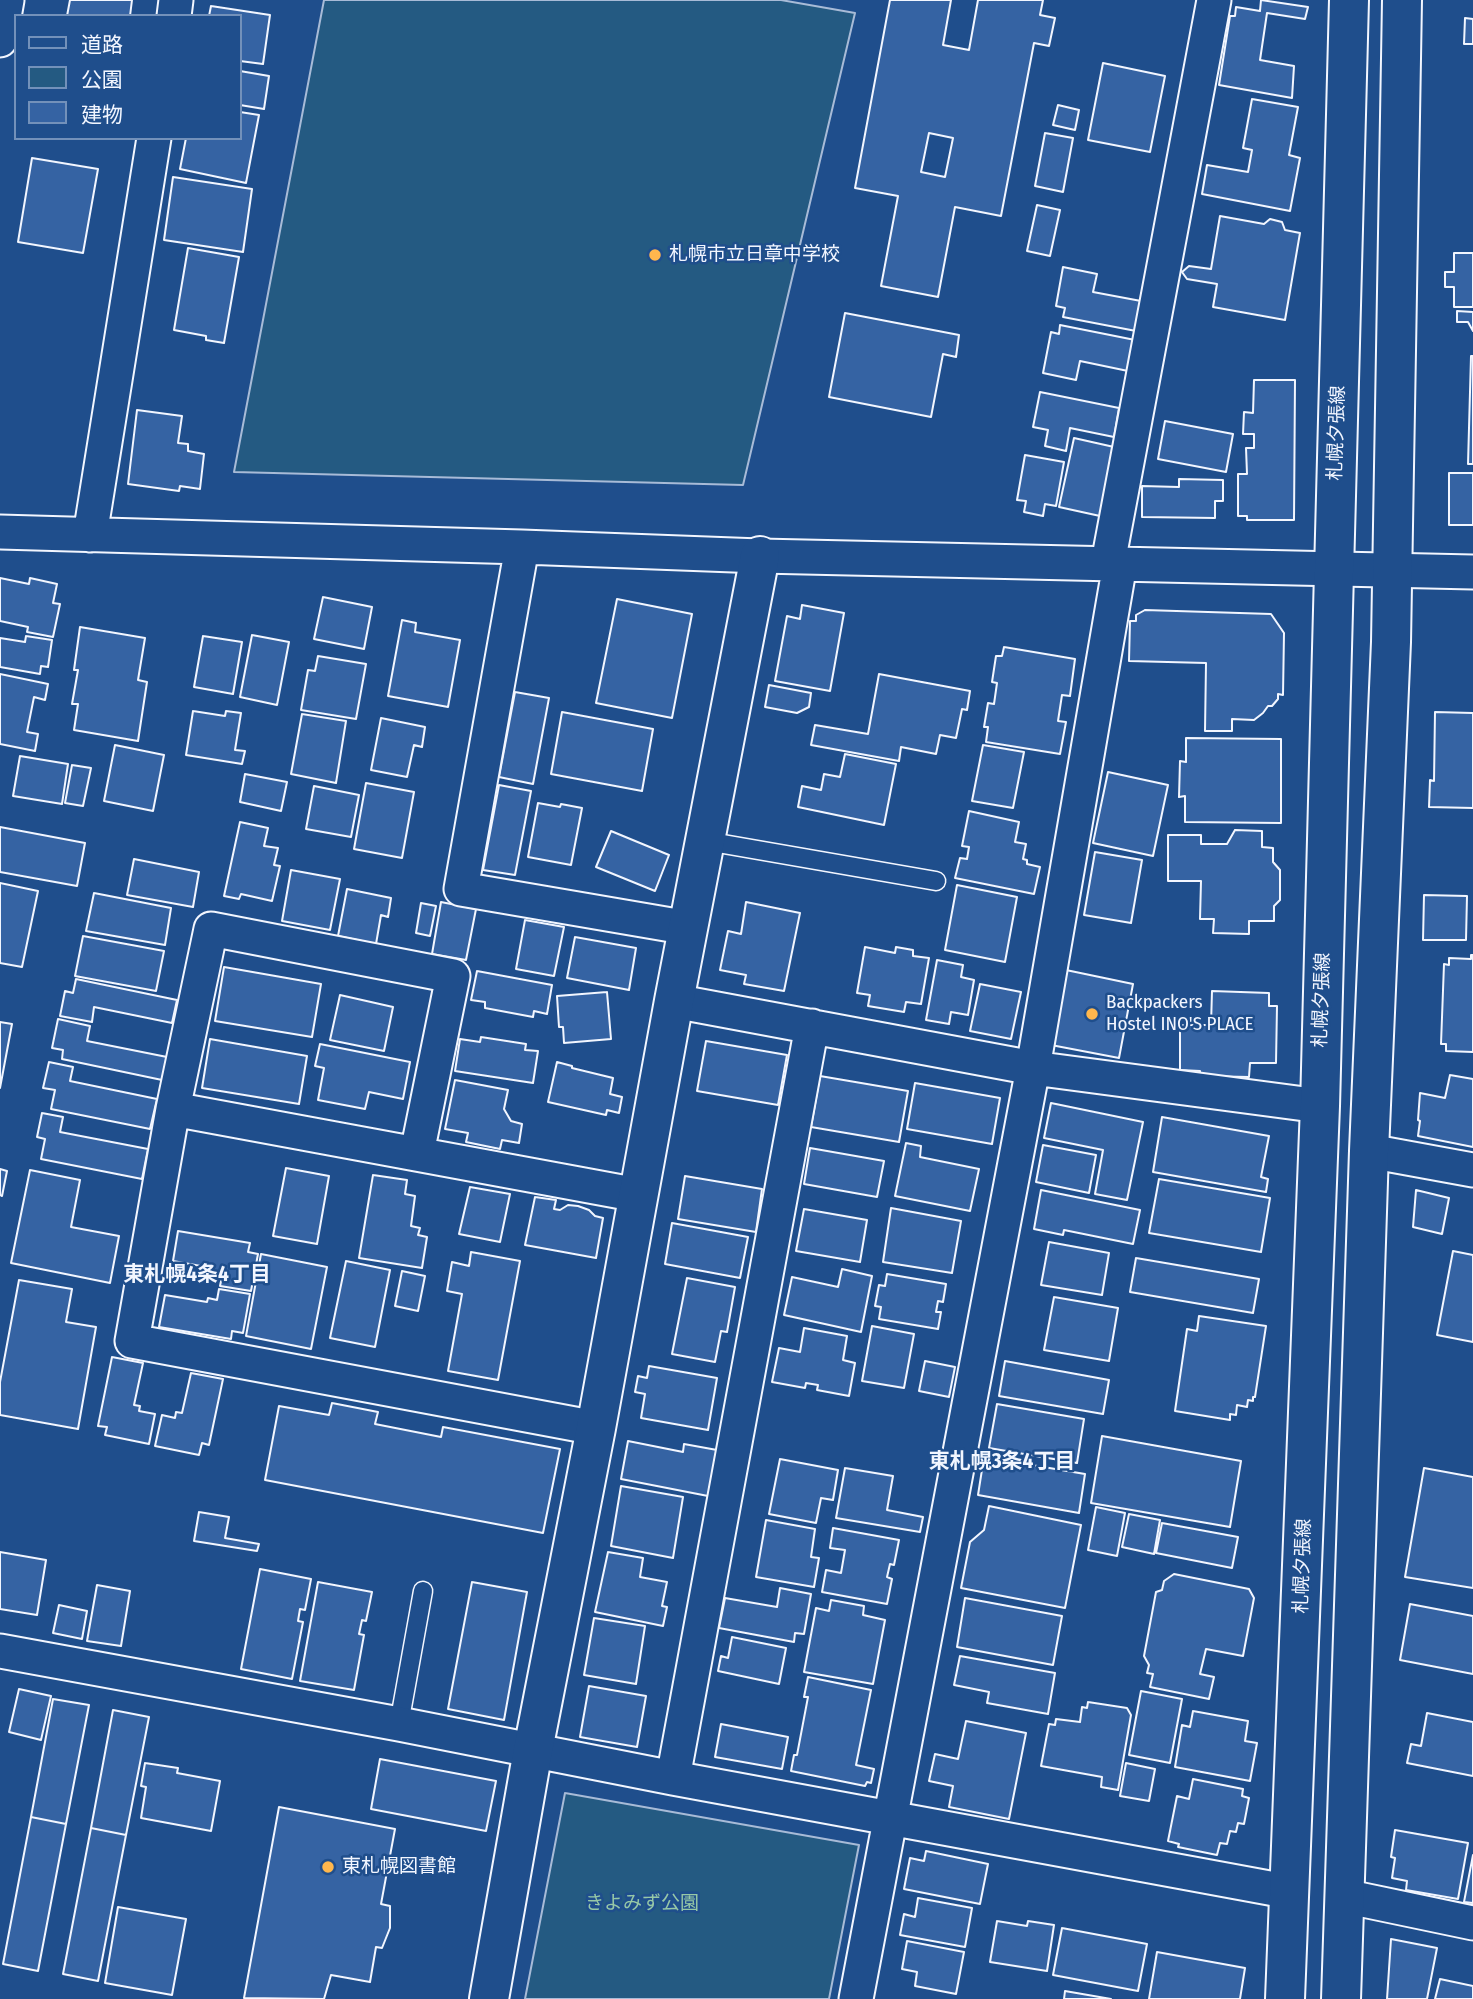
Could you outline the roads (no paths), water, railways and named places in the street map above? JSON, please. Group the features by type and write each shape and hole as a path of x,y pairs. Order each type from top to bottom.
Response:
{"main road":[{"name":"札幌夕張線","path":"1285,1999 1320,1106 1349,0"},
{"path":"1340,1999 1369,1151 1391,656 1402,0"},
{"path":"489,1999 533,1750 760,556"}],"street":[{"path":"0,40 7,0"},
{"path":"856,1999 1033,1068 1114,563 1214,0"},
{"path":"90,535 154,140"},
{"path":"0,532 760,556 1473,572"},
{"path":"522,547 461,890 689,928"},
{"path":"417,1153 453,976 211,929 173,1109 132,1341 596,1428"},
{"path":"674,1001 1033,1068 1320,1106"},
{"path":"673,1778 811,1026"},
{"path":"173,1109 638,1195"},
{"path":"1369,1151 1473,1170"},
{"path":"0,1651 1291,1892"},
{"path":"1344,1896 1473,1923"}],"lane":[{"path":"706,841 936,881"},
{"path":"399,1724 423,1591"}],"place":[{"name":"札幌市立日章中学校","path":"655,255"},
{"name":"Backpackers Hostel INO'S PLACE","path":"1092,1014"},
{"name":"東札幌図書館","path":"328,1867"}],"district":[{"name":"東札幌4条4丁目","path":"197,1275"},
{"name":"東札幌3条4丁目","path":"1002,1462"}],"park label":[{"name":"きよみず公園","path":"642,1904"}]}
